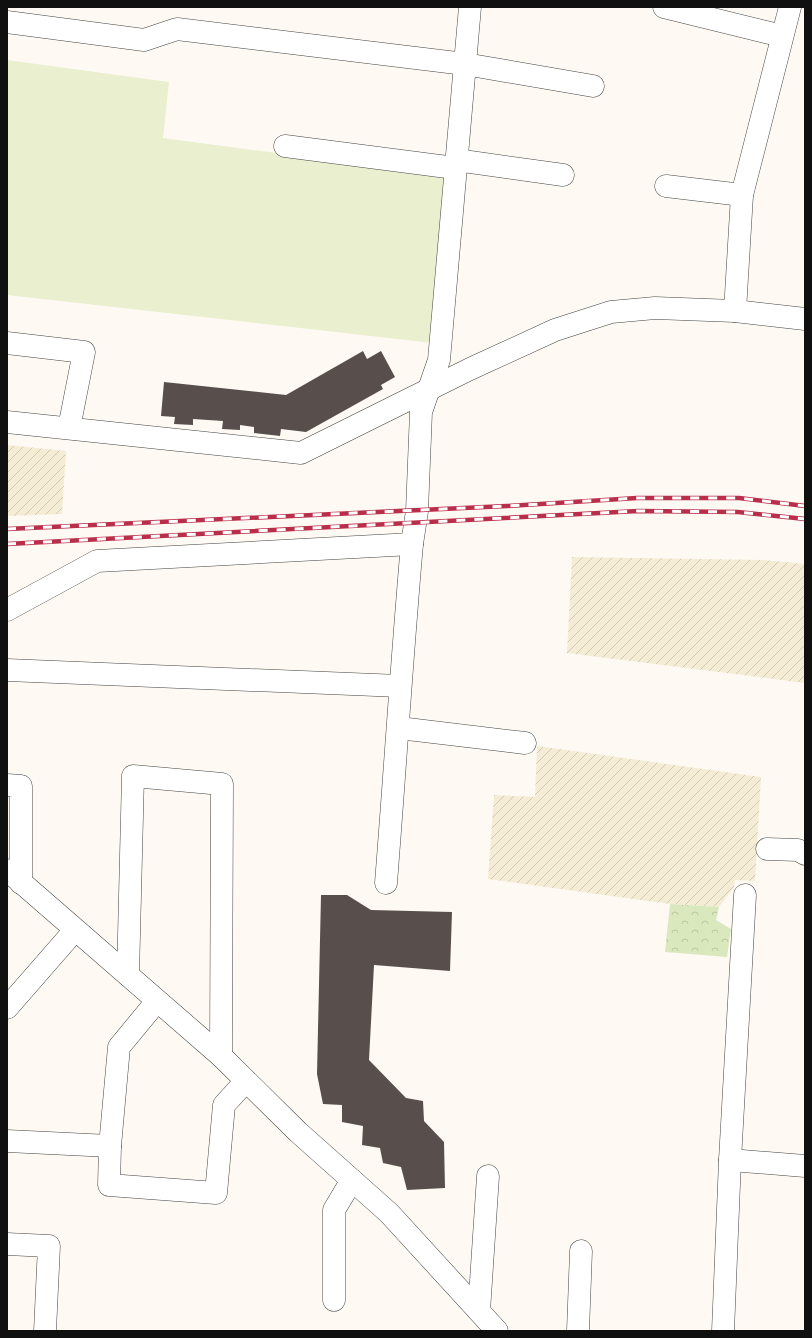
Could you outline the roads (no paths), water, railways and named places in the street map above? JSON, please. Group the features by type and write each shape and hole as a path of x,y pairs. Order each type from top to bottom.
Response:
{"street":[{"path":"386,883 399,728 400,686 412,544 417,511 421,412 439,360 455,164 470,7"},
{"path":"664,7 782,36"},
{"path":"735,311 742,196 790,7"},
{"path":"7,22 144,40 177,29 465,64 593,86"},
{"path":"285,146 563,175"},
{"path":"666,186 742,196"},
{"path":"7,422 301,453 429,389 555,330 611,312 655,308 735,311 805,318"},
{"path":"7,343 84,352 69,428"},
{"path":"7,610 96,561 412,544"},
{"path":"7,670 400,686"},
{"path":"399,728 525,743"},
{"path":"128,975 133,776 222,784 221,1056"},
{"path":"7,785 21,786 14,877 221,1056 298,1132 389,1213 480,1310 497,1331"},
{"path":"768,849 798,850 805,854"},
{"path":"723,1331 730,1160 745,895"},
{"path":"7,1008 75,930"},
{"path":"157,1001 119,1047 110,1146 109,1185 216,1193 224,1105 246,1081"},
{"path":"7,1141 110,1146"},
{"path":"730,1160 805,1166"},
{"path":"480,1310 488,1176"},
{"path":"334,1300 334,1210 352,1180"},
{"path":"7,1244 49,1246 44,1331"},
{"path":"578,1331 581,1250"}],"railway":[{"path":"7,529 507,506 637,498 739,498 805,506"},
{"path":"7,544 638,511 738,512 805,519"}]}
